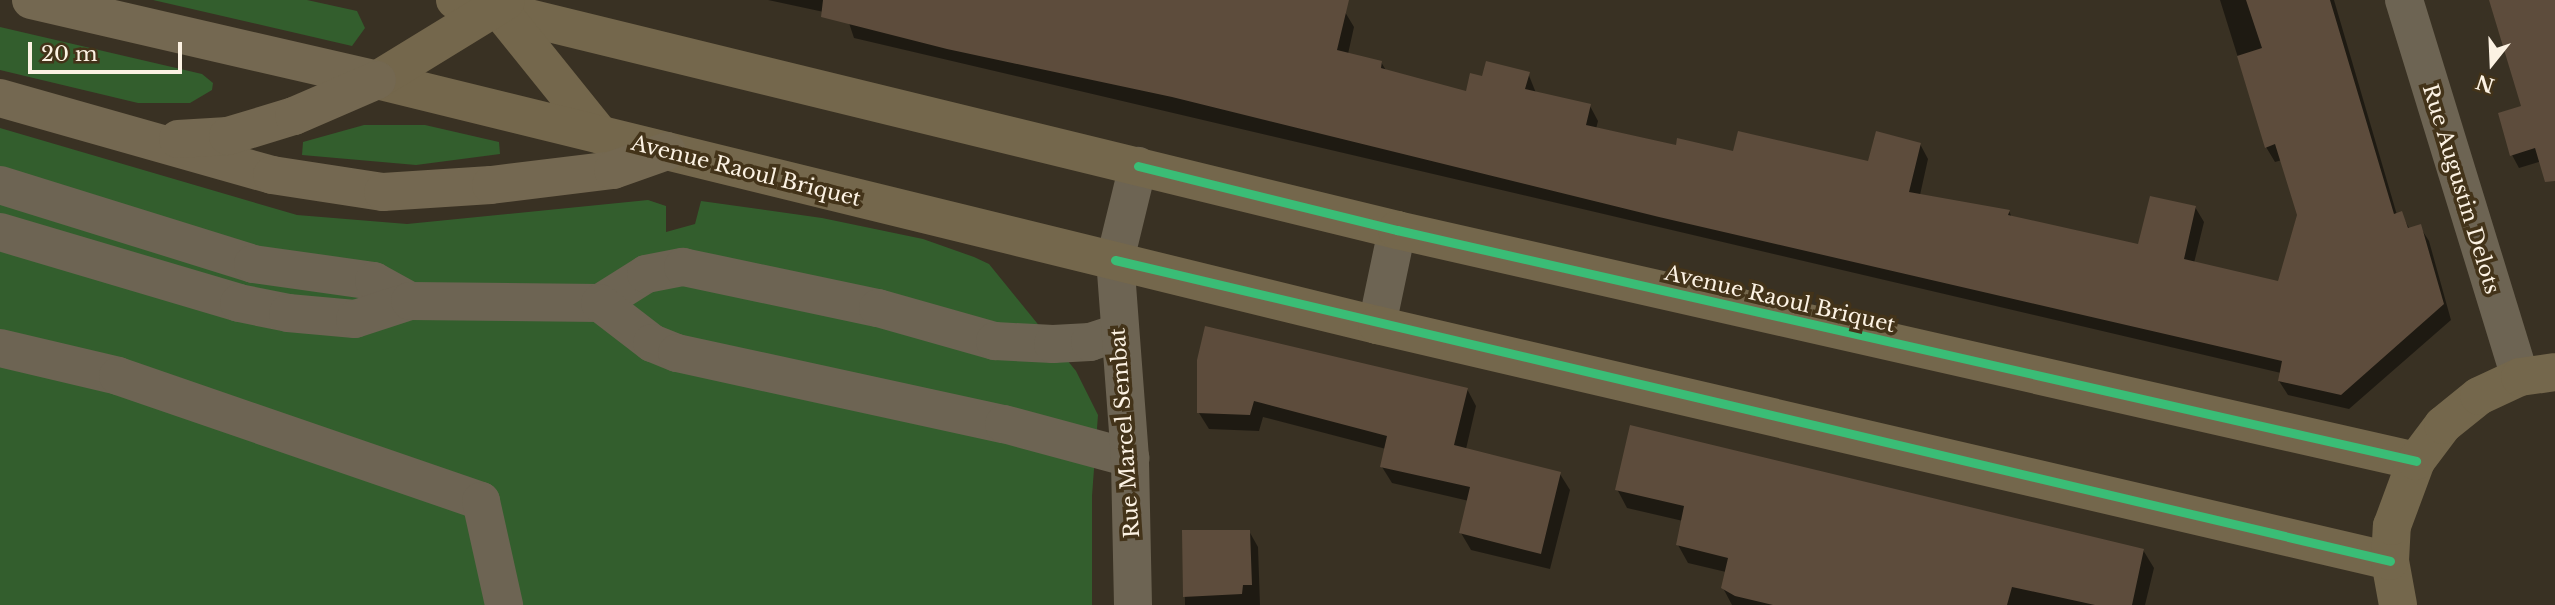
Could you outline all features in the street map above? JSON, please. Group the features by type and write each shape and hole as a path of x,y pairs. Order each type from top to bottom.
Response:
{"highway":[{"path":"31,0 377,80"},
{"path":"144,140 228,136 294,116 377,80"},
{"path":"0,98 272,176 383,192 491,185 613,170 667,151"}],"main road":[{"name":"Avenue Raoul Briquet","path":"455,0 499,3 1397,230 2416,461"},
{"path":"377,80 499,3 600,135"},
{"name":"Avenue Raoul Briquet","path":"377,80 1377,326 2390,561"},
{"path":"2398,605 2390,561 2392,526 2416,461 2452,418 2479,396 2538,374"}],"street":[{"name":"Rue Augustin Delots","path":"2404,0 2538,374"},
{"path":"1115,260 1138,166"},
{"path":"0,185 253,264 374,281 410,301"},
{"path":"1377,326 1397,230"},
{"path":"0,232 239,303 288,313 355,319 410,301 600,303 646,274 682,267 878,308 995,341 1053,344 1090,342 1118,333"},
{"name":"Rue Marcel Sembat","path":"1115,260 1118,333 1130,458 1133,605"},
{"path":"600,303 652,343 677,354 1004,424 1130,458"},
{"path":"0,348 118,376 481,501 504,605"}],"green space":[{"path":"153,0 307,0 357,11 365,28 352,46"},
{"path":"0,27 202,74 213,83 212,90 190,103 138,103 0,70"},
{"path":"364,125 425,125 499,142 500,154 416,165 302,155 303,142"},
{"path":"0,128 297,215 407,224 648,200 666,206 666,232 695,224 701,201 822,218 923,239 974,257 989,264 1076,371 1098,415 1092,496 1092,605 0,605"}],"building":[{"path":"823,0 1349,0 1337,50 1382,61 1381,68 1466,91 1470,73 1482,76 1486,61 1530,72 1525,89 1591,104 1586,125 1676,145 1677,138 1733,151 1738,131 1868,161 1876,131 1921,143 1909,192 2010,210 2008,215 2138,244 2150,196 2196,206 2184,259 2278,281 2297,215 2275,144 2265,148 2237,56 2262,48 2246,0 2330,0 2394,214 2402,211 2408,228 2421,224 2444,304 2341,395 2278,381 2282,361 1659,217 1172,97 947,49 821,17"},
{"path":"2489,0 2555,0 2555,181 2545,182 2535,148 2510,156 2498,113 2521,106"},
{"path":"1205,326 1468,388 1454,445 1561,472 1541,554 1459,533 1470,487 1380,467 1387,436 1254,401 1250,415 1197,413 1197,360"},
{"path":"1630,425 2144,549 2132,605 2095,605 2012,587 2007,605 1773,605 1735,596 1721,588 1728,558 1676,545 1684,506 1615,490"},
{"path":"1182,530 1250,530 1252,585 1243,585 1242,594 1183,597"}],"cycle path":[{"path":"1138,166 1397,230 2416,461"},
{"path":"1115,260 2390,561"}]}
